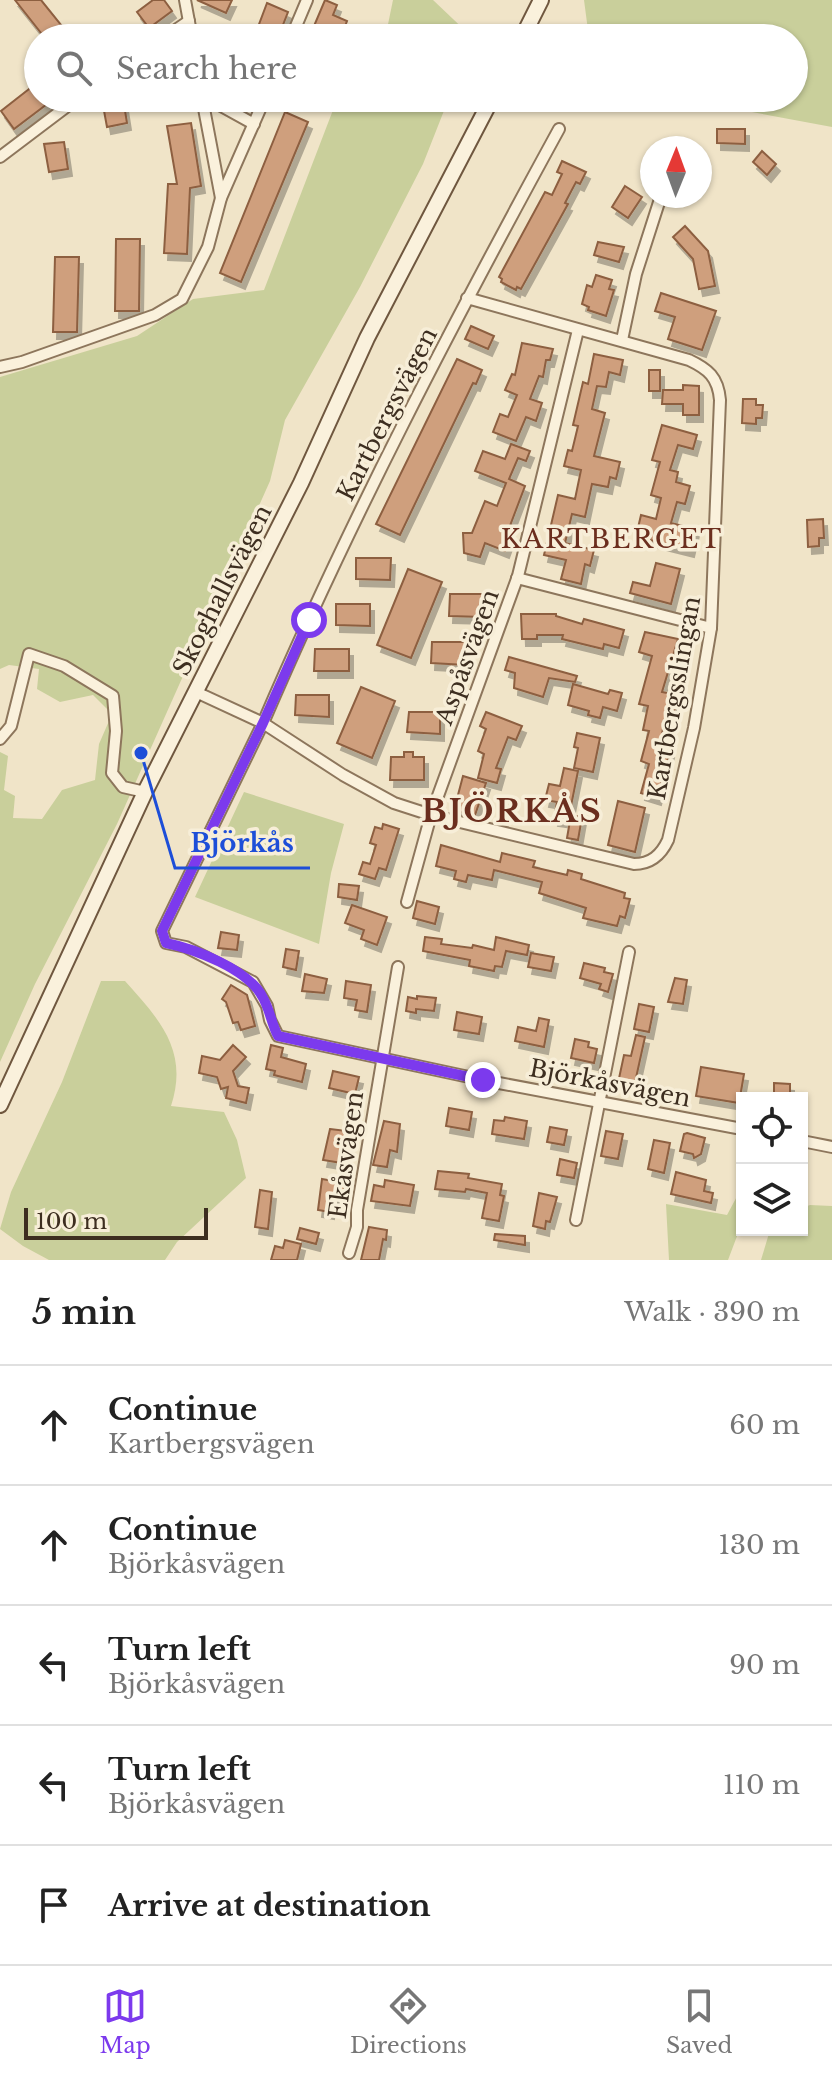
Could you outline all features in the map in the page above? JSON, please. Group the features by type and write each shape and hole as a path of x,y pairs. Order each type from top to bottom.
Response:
{"main road":[{"path":"529,24 541,0"},
{"name":"Skoghallsvägen","path":"0,1105 145,792 301,483 367,338 485,112"}],"street":[{"path":"185,0 190,24"},
{"path":"297,24 307,0"},
{"path":"185,24 189,21"},
{"path":"0,157 59,112"},
{"path":"207,112 221,198"},
{"path":"231,112 254,124"},
{"path":"0,367 155,315 182,299 208,247 221,198 259,112"},
{"name":"Kartbergsvägen","path":"263,723 346,542 467,298 559,129"},
{"path":"622,340 636,274 657,208"},
{"name":"Kartbergsslingan","path":"263,723 381,796 431,815 634,864 651,861 663,851 694,728 711,628 720,400 717,383 705,367 622,340 467,298"},
{"name":"Aspåsvägen","path":"407,902 431,815 517,578 578,330"},
{"path":"517,578 711,628"},
{"path":"0,739 11,726 29,654 64,666 113,696 116,731 112,773 123,787 145,792"},
{"path":"196,692 263,723"},
{"name":"Björkåsvägen","path":"263,723 162,931 166,943 186,947 253,982 267,1006 278,1036 736,1128"},
{"path":"576,1220 629,952"},
{"name":"Ekåsvägen","path":"349,1253 357,1227 381,1057 398,967"},
{"path":"808,1142 832,1147"}],"green space":[{"path":"393,0 433,0 458,24 388,24"},
{"path":"584,0 832,0 832,127 752,112 808,112 808,24 587,24"},
{"path":"332,112 443,112 423,164 360,287 285,420 270,481 117,824 35,984 0,1062 0,752 8,756 4,790 15,796 13,818 42,819 62,790 95,780 99,744 112,714 93,695 60,702 37,689 39,669 9,665 0,669 0,377 137,336 193,299 264,290"},
{"path":"244,792 344,824 331,873 319,944 195,897"},
{"path":"101,981 125,981 160,1023 174,1053 176,1086 171,1106 224,1112 237,1140 246,1178 177,1242 165,1260 49,1260 0,1229 11,1192 62,1082"},
{"path":"736,1198 737,1236 728,1260 669,1260 666,1204 727,1215"},
{"path":"808,1206 832,1206 832,1260 761,1260 768,1236 808,1236"}],"building":[{"path":"15,0 41,0 60,24 34,24"},
{"path":"153,0 164,0 172,11 154,24 146,24 137,12"},
{"path":"197,0 232,0 226,13"},
{"path":"325,0 337,5 333,15 347,21 346,24 315,24"},
{"path":"267,3 288,12 283,24 259,24"},
{"path":"24,93 24,112 36,112 14,129 1,111"},
{"path":"104,112 125,112 127,123 107,127"},
{"path":"285,112 308,122 241,282 220,273"},
{"path":"191,123 201,186 190,188 187,254 164,253 168,184 177,184 167,126"},
{"path":"717,129 745,129 745,144 717,143"},
{"path":"64,142 68,169 49,172 44,144"},
{"path":"762,151 776,164 767,175 753,162"},
{"path":"562,161 586,172 580,184 576,182 565,203 568,204 521,289 517,287 516,290 501,282 499,277 545,192 552,195 562,174 557,172"},
{"path":"625,186 640,196 628,218 612,207"},
{"path":"685,226 708,251 715,286 699,289 693,259 673,237"},
{"path":"116,239 140,239 139,311 115,311"},
{"path":"598,242 624,247 619,262 594,255"},
{"path":"55,257 79,257 77,332 53,332"},
{"path":"596,275 612,280 609,289 614,290 606,316 588,310 589,307 582,304 587,285 592,287"},
{"path":"661,293 716,311 702,350 668,339 675,317 655,311"},
{"path":"471,326 494,336 488,349 465,339"},
{"path":"522,343 553,349 550,360 546,360 543,377 539,376 530,399 542,403 536,421 526,417 516,441 493,432 500,414 508,417 517,395 505,390 512,374 515,375"},
{"path":"594,354 623,360 620,375 609,372 606,387 597,386 592,409 605,413 594,456 620,462 616,479 610,477 608,487 592,484 585,517 572,514 565,543 594,550 590,566 585,564 581,584 561,579 566,560 544,555 558,495 575,499 581,470 564,466 568,450 572,451 578,426 573,425 583,382 588,384"},
{"path":"457,359 482,370 400,535 376,524"},
{"path":"649,370 660,370 660,391 649,391"},
{"path":"683,385 699,386 699,415 683,415 683,404 662,404 663,390 683,390"},
{"path":"743,399 756,399 756,405 763,405 762,418 756,418 756,424 742,423"},
{"path":"662,425 697,435 693,449 678,445 670,470 678,472 676,482 690,486 685,504 677,502 671,523 695,529 690,550 650,540 651,536 637,532 641,515 656,519 661,498 651,495 660,462 652,460"},
{"path":"511,444 530,451 526,461 518,458 509,479 525,486 505,539 509,540 505,551 485,543 480,557 464,553 463,533 472,533 485,501 497,506 506,483 475,471 483,451 505,459"},
{"path":"823,519 824,538 819,538 819,546 808,547 807,520"},
{"path":"356,558 391,558 390,580 356,579"},
{"path":"656,563 680,569 671,604 630,593 633,582 650,586"},
{"path":"408,569 442,582 411,658 377,645"},
{"path":"450,594 483,594 483,617 449,616"},
{"path":"336,604 370,604 370,626 336,625"},
{"path":"521,614 556,614 582,624 584,619 624,630 619,648 604,644 603,649 562,639 563,635 537,635 537,639 522,639"},
{"path":"645,632 678,639 662,692 677,695 674,711 667,710 659,748 670,751 657,798 641,793 649,764 641,761 649,731 643,730 648,706 639,704 652,656 639,652"},
{"path":"432,642 467,642 466,665 431,663"},
{"path":"315,649 349,649 349,671 314,671"},
{"path":"509,657 577,676 575,682 549,678 543,697 514,688 515,673 505,670"},
{"path":"573,684 608,694 610,690 622,693 617,711 603,707 600,718 568,705"},
{"path":"361,687 395,701 372,758 337,743"},
{"path":"296,695 329,695 329,717 295,715"},
{"path":"409,712 440,712 440,734 407,732"},
{"path":"486,712 522,726 516,740 508,737 496,768 501,769 497,783 478,778 484,754 478,751 486,729 480,726"},
{"path":"577,733 600,738 593,772 574,768"},
{"path":"404,752 413,752 413,757 424,757 424,780 390,780 391,757 404,757"},
{"path":"564,768 578,771 568,821 554,819 557,802 545,800 549,784 560,786"},
{"path":"463,776 486,783 475,815 454,810"},
{"path":"618,801 645,808 635,852 608,845"},
{"path":"571,815 582,817 578,840 567,838"},
{"path":"383,824 399,829 386,870 379,868 375,879 359,874 363,862 370,864 376,845 370,843 375,827 382,829"},
{"path":"441,845 500,862 502,853 535,861 533,867 567,875 568,870 582,874 581,879 625,893 624,898 630,899 625,918 620,916 617,926 583,918 586,908 539,893 542,882 494,870 492,880 468,875 466,882 454,879 456,871 436,866"},
{"path":"339,884 359,886 357,900 338,897"},
{"path":"417,901 439,907 435,924 413,918"},
{"path":"352,905 387,917 377,945 361,939 364,930 345,923"},
{"path":"221,932 239,935 237,950 218,948"},
{"path":"425,937 442,939 441,944 472,948 473,945 494,950 496,937 529,945 527,955 506,951 502,967 495,966 494,971 469,966 470,960 423,951"},
{"path":"286,949 299,951 296,970 283,967"},
{"path":"531,953 554,957 551,971 528,967"},
{"path":"584,963 605,968 604,972 613,974 608,992 599,989 601,984 580,978"},
{"path":"305,974 327,979 324,993 302,991"},
{"path":"675,978 687,980 683,1004 668,1002"},
{"path":"346,981 371,985 367,1012 355,1010 357,1000 344,998"},
{"path":"231,985 247,995 255,1026 241,1030 238,1022 233,1023 222,999"},
{"path":"417,996 436,998 434,1011 406,1011 408,997 417,999"},
{"path":"639,1004 654,1007 649,1032 634,1029"},
{"path":"457,1012 482,1017 479,1034 454,1030"},
{"path":"539,1018 549,1020 544,1047 515,1041 518,1027 536,1031"},
{"path":"636,1035 645,1037 634,1087 618,1083 624,1055 631,1056"},
{"path":"575,1039 589,1042 588,1047 597,1049 594,1063 571,1058"},
{"path":"233,1045 246,1057 233,1071 238,1086 249,1088 246,1103 226,1098 228,1087 221,1089 217,1077 199,1073 202,1056 220,1060"},
{"path":"271,1045 283,1048 281,1057 306,1064 302,1082 274,1075 275,1071 266,1069"},
{"path":"701,1067 744,1074 741,1092 736,1092 736,1103 696,1096"},
{"path":"333,1071 359,1077 355,1094 329,1088"},
{"path":"774,1083 790,1084 790,1092 774,1092"},
{"path":"449,1108 472,1112 469,1130 446,1126"},
{"path":"505,1117 527,1121 524,1139 492,1134 494,1120 504,1121"},
{"path":"384,1121 400,1124 397,1152 390,1150 387,1167 373,1165"},
{"path":"550,1127 567,1130 564,1145 547,1142"},
{"path":"330,1129 347,1131 342,1163 323,1160"},
{"path":"606,1131 623,1134 618,1159 601,1156"},
{"path":"684,1134 705,1138 701,1154 694,1158 693,1154 680,1151"},
{"path":"654,1140 670,1143 664,1173 648,1169"},
{"path":"560,1159 577,1163 574,1178 557,1175"},
{"path":"438,1171 469,1174 468,1178 502,1184 500,1195 504,1196 499,1221 482,1218 487,1193 435,1189"},
{"path":"676,1172 706,1180 704,1191 713,1193 711,1203 671,1194"},
{"path":"322,1179 345,1183 342,1200 332,1198 330,1212 318,1210"},
{"path":"385,1180 414,1185 410,1206 371,1201 374,1185 384,1187"},
{"path":"260,1190 272,1192 268,1229 255,1227"},
{"path":"539,1193 557,1197 545,1229 533,1226"},
{"path":"369,1227 387,1230 379,1260 361,1260"},
{"path":"300,1228 319,1233 316,1244 297,1239"},
{"path":"495,1234 525,1236 525,1245 494,1240"},
{"path":"285,1240 301,1244 297,1260 271,1260 275,1246 283,1248"}],"place":[{"name":"Björkås","path":"141,753"}],"district":[{"name":"KARTBERGET","path":"612,539"},
{"name":"BJÖRKÅS","path":"512,811"}],"route":[{"path":"309,620 263,723 162,931 162,938 166,943 186,947 253,982 262,995 278,1036 483,1080"}]}
